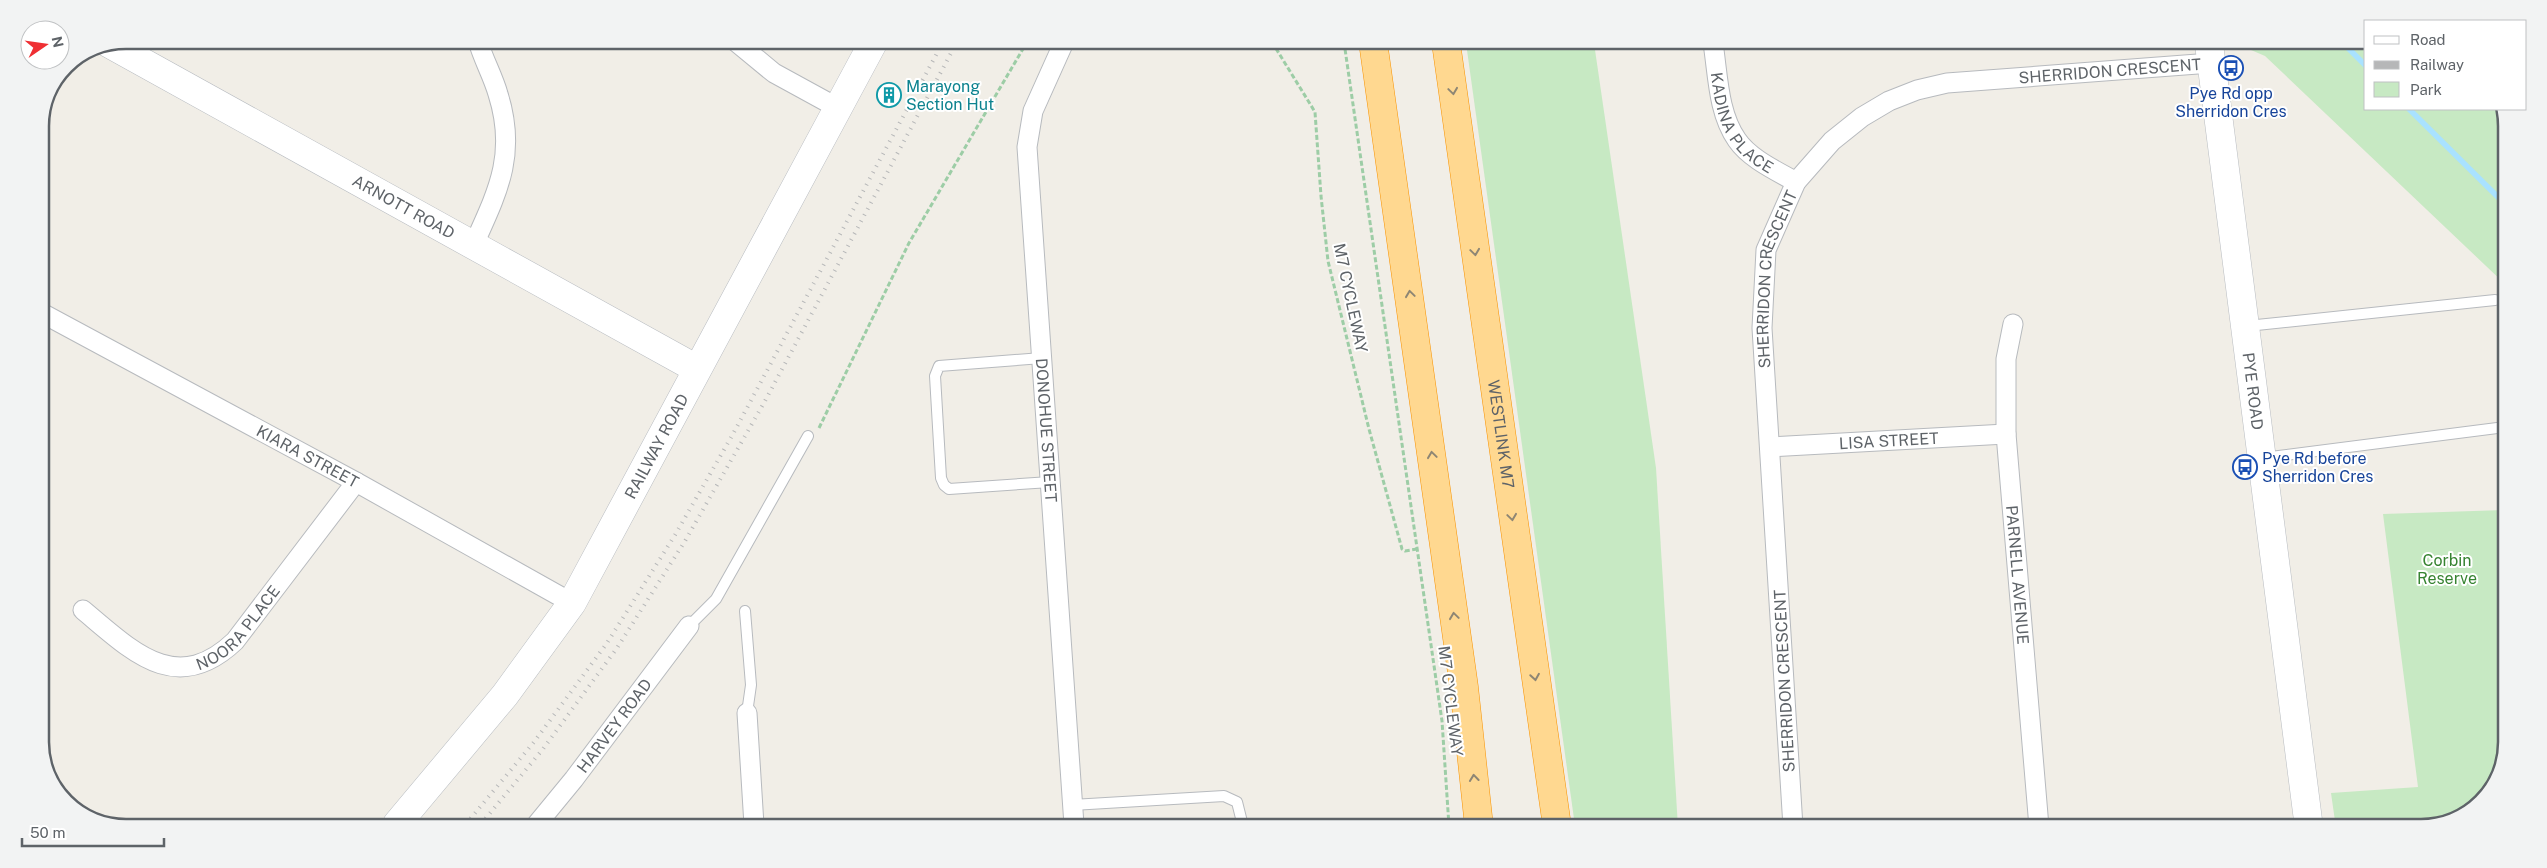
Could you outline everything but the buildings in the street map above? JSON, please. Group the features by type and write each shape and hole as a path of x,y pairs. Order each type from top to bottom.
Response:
{"highway":[{"path":"1374,49 1462,677 1478,819"},
{"name":"WESTLINK M7","path":"1447,49 1556,819"}],"street":[{"name":"ARNOTT ROAD","path":"120,49 697,369"},
{"path":"474,244 499,188 506,159 505,126 498,94 481,49"},
{"path":"745,49 774,73 838,108"},
{"name":"RAILWAY ROAD","path":"401,819 505,695 572,603 870,49"},
{"name":"DONOHUE STREET","path":"1061,49 1033,111 1027,147 1073,819"},
{"name":"KADINA PLACE","path":"1714,49 1724,115 1737,141 1759,160 1796,182"},
{"name":"SHERRIDON CRESCENT","path":"1793,819 1762,328 1766,250 1796,182 1832,141 1862,117 1889,102 1917,90 1982,79 2210,54"},
{"name":"PYE ROAD","path":"2210,54 2308,819"},
{"name":"KIARA STREET","path":"49,317 356,482 572,603"},
{"name":"PARNELL AVENUE","path":"2013,324 2006,359 2006,434 2038,819"},
{"name":"LISA STREET","path":"1770,447 2006,434"},
{"name":"NOORA PLACE","path":"83,610 131,651 163,666 178,668 195,666 211,660 224,652 241,634 356,482"},
{"name":"HARVEY ROAD","path":"541,819 574,779 689,626"},
{"path":"747,713 754,819"}],"lane":[{"path":"2245,326 2495,300"},
{"path":"1042,358 939,366 935,376 941,478 944,485 949,488 1050,482"},
{"path":"2262,458 2498,428"},
{"path":"689,626 716,599 808,436"},
{"path":"745,611 751,685 747,713"},
{"path":"1072,806 1224,796 1237,802 1242,819"}],"path":[{"path":"819,431 820,423 909,243 1023,49"},
{"name":"M7 CYCLEWAY","path":"1276,49 1315,112 1324,225 1333,282 1369,429 1402,549 1405,551 1417,550"},
{"name":"M7 CYCLEWAY","path":"1345,49 1445,746 1449,819"}],"green space":[{"path":"1467,49 1595,49 1656,468 1678,819 1574,819"},
{"path":"2249,49 2364,49 2364,110 2497,110 2498,277 2265,56"},
{"name":"Corbin Reserve","path":"2498,510 2498,752 2490,776 2479,793 2468,803 2446,815 2421,819 2335,819 2331,793 2418,787 2383,514"}],"waterway":[{"path":"2349,49 2364,64"},
{"path":"2410,110 2498,197"}],"railway":[{"path":"470,819 534,742 607,643 675,535 733,434 939,49"},
{"path":"485,819 543,749 617,648 685,541 765,401 953,49"}],"place":[{"name":"Pye Rd opp Sherridon Cres","path":"2231,68"},
{"name":"Marayong Section Hut","path":"889,95"},
{"name":"Pye Rd before Sherridon Cres","path":"2245,467"}]}
